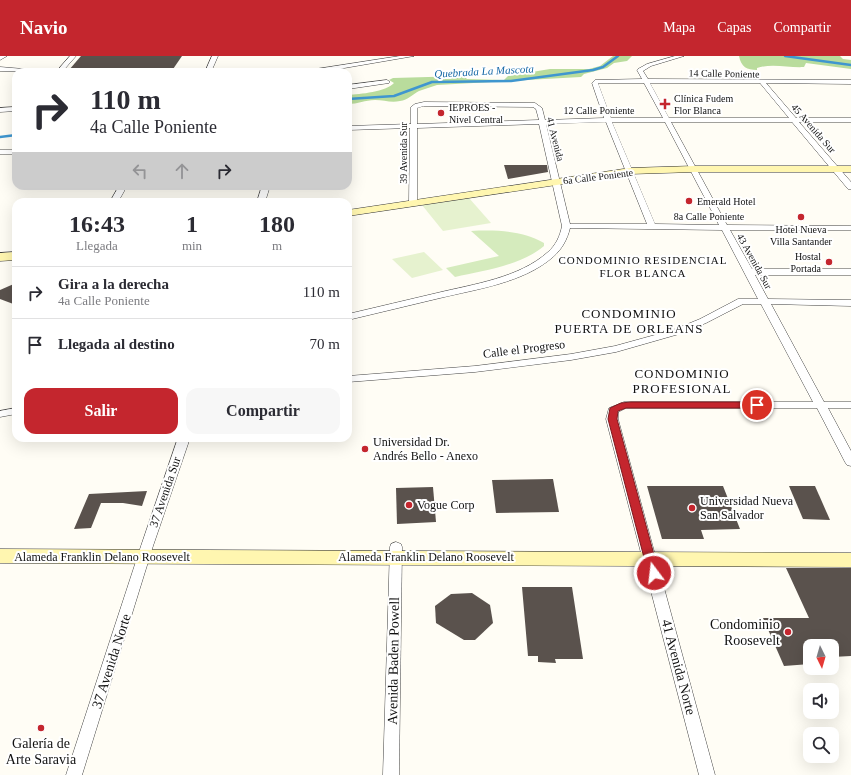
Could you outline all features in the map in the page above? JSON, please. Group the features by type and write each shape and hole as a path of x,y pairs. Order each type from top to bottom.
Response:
{"main road":[{"name":"6a Calle Poniente","path":"352,212 630,171 694,169 851,169"},
{"path":"0,257 12,256"},
{"name":"Alameda Franklin Delano Roosevelt","path":"0,546 145,552"},
{"name":"Alameda Franklin Delano Roosevelt","path":"0,556 145,552 649,553 851,549"},
{"name":"Alameda Franklin Delano Roosevelt","path":"649,553 851,560"}],"street":[{"path":"0,58 4,56"},
{"path":"62,68 73,56"},
{"path":"210,68 215,56"},
{"path":"335,68 411,56"},
{"name":"43 Avenida Sur","path":"681,56 649,65 640,70 851,462"},
{"path":"0,69 12,70"},
{"name":"14 Calle Poniente","path":"608,120 595,83 597,81 851,82"},
{"path":"352,86 387,82"},
{"name":"45 Avenida Sur","path":"762,82 851,187"},
{"name":"41 Avenida","path":"417,105 536,105 539,108 566,226"},
{"name":"39 Avenida Sur","path":"414,203 413,126 414,107 417,105"},
{"path":"0,110 12,109"},
{"path":"608,120 652,227"},
{"name":"12 Calle Poniente","path":"352,128 541,121 851,120"},
{"path":"0,153 12,152"},
{"path":"352,316 488,284 520,272 546,258 550,254 564,238 566,226"},
{"name":"8a Calle Poniente","path":"566,226 851,228"},
{"path":"748,272 851,272"},
{"name":"Calle el Progreso","path":"352,379 475,369 587,354 629,346 667,335 703,321 741,301 766,303"},
{"path":"766,303 851,303"},
{"name":"41 Avenida Norte","path":"707,775 612,419 613,410 624,405 820,405"},
{"path":"820,405 851,405"},
{"path":"0,414 12,412"},
{"name":"37 Avenida Sur","path":"145,552 183,442"},
{"name":"37 Avenida Norte","path":"74,775 145,552"},
{"name":"Avenida Baden Powell","path":"391,775 396,552"}],"green space":[{"path":"613,56 632,56 627,61 614,63 607,68 584,74 581,77 437,85 419,91 403,100 394,102 371,100 352,103 352,95 385,89 394,83 389,80 393,78 464,76 467,79 504,80 508,76 550,69 589,69 600,66"},
{"path":"739,56 840,56 843,59 851,60 851,69 806,63 804,67 769,66 753,70 745,67 741,63"},
{"path":"469,198 491,223 443,231 422,205"},
{"path":"471,231 518,233 544,243 544,246 535,253 514,263 490,270 455,277 446,268 499,256"},
{"path":"424,252 443,270 412,278 392,259"}],"building":[{"path":"81,56 182,56 174,68 71,68"},
{"path":"504,165 547,165 548,172 508,179"},
{"path":"12,285 12,304 0,299 0,290"},
{"path":"553,479 559,512 496,513 492,480"},
{"name":"Universidad Nueva San Salvador","path":"647,486 723,486 740,529 701,530 704,539 662,539"},
{"path":"789,486 815,486 830,520 803,519"},
{"name":"Vogue Corp","path":"433,487 436,522 397,524 396,488"},
{"path":"147,491 142,506 123,503 101,503 91,528 74,529 89,494"},
{"path":"786,568 851,568 851,656 839,657 839,639 803,639 803,665 784,666 763,618 809,618"},
{"path":"522,587 572,587 583,659 555,659 556,663 538,662 538,656 528,656"},
{"path":"472,593 490,605 493,623 475,640 464,640 436,623 435,606 451,594"}],"waterway":[{"name":"Quebrada La Mascota","path":"352,99 394,96 432,82 511,81 593,70 603,67 618,56"},
{"name":"Quebrada La Mascota","path":"785,56 851,65"},
{"name":"Quebrada La Mascota","path":"0,137 12,136"}],"place":[{"name":"Clínica Fudem Flor Blanca","path":"665,104"},
{"name":"IEPROES - Nivel Central","path":"441,113"},
{"name":"Emerald Hotel","path":"689,201"},
{"name":"Hotel Nueva Villa Santander","path":"801,217"},
{"name":"Hostal Portada","path":"829,262"},
{"name":"Universidad Dr. Andrés Bello - Anexo","path":"365,449"},
{"name":"Vogue Corp","path":"409,505"},
{"name":"Universidad Nueva San Salvador","path":"692,508"},
{"name":"Condominio Roosevelt","path":"788,632"},
{"name":"Galería de Arte Saravia","path":"41,728"}],"district":[{"name":"CONDOMINIO RESIDENCIAL FLOR BLANCA","path":"643,266"},
{"name":"CONDOMINIO PUERTA DE ORLEANS","path":"629,320"},
{"name":"CONDOMINIO PROFESIONAL","path":"682,380"}],"route":[{"path":"654,573 612,419 613,410 624,405 757,405"}]}
